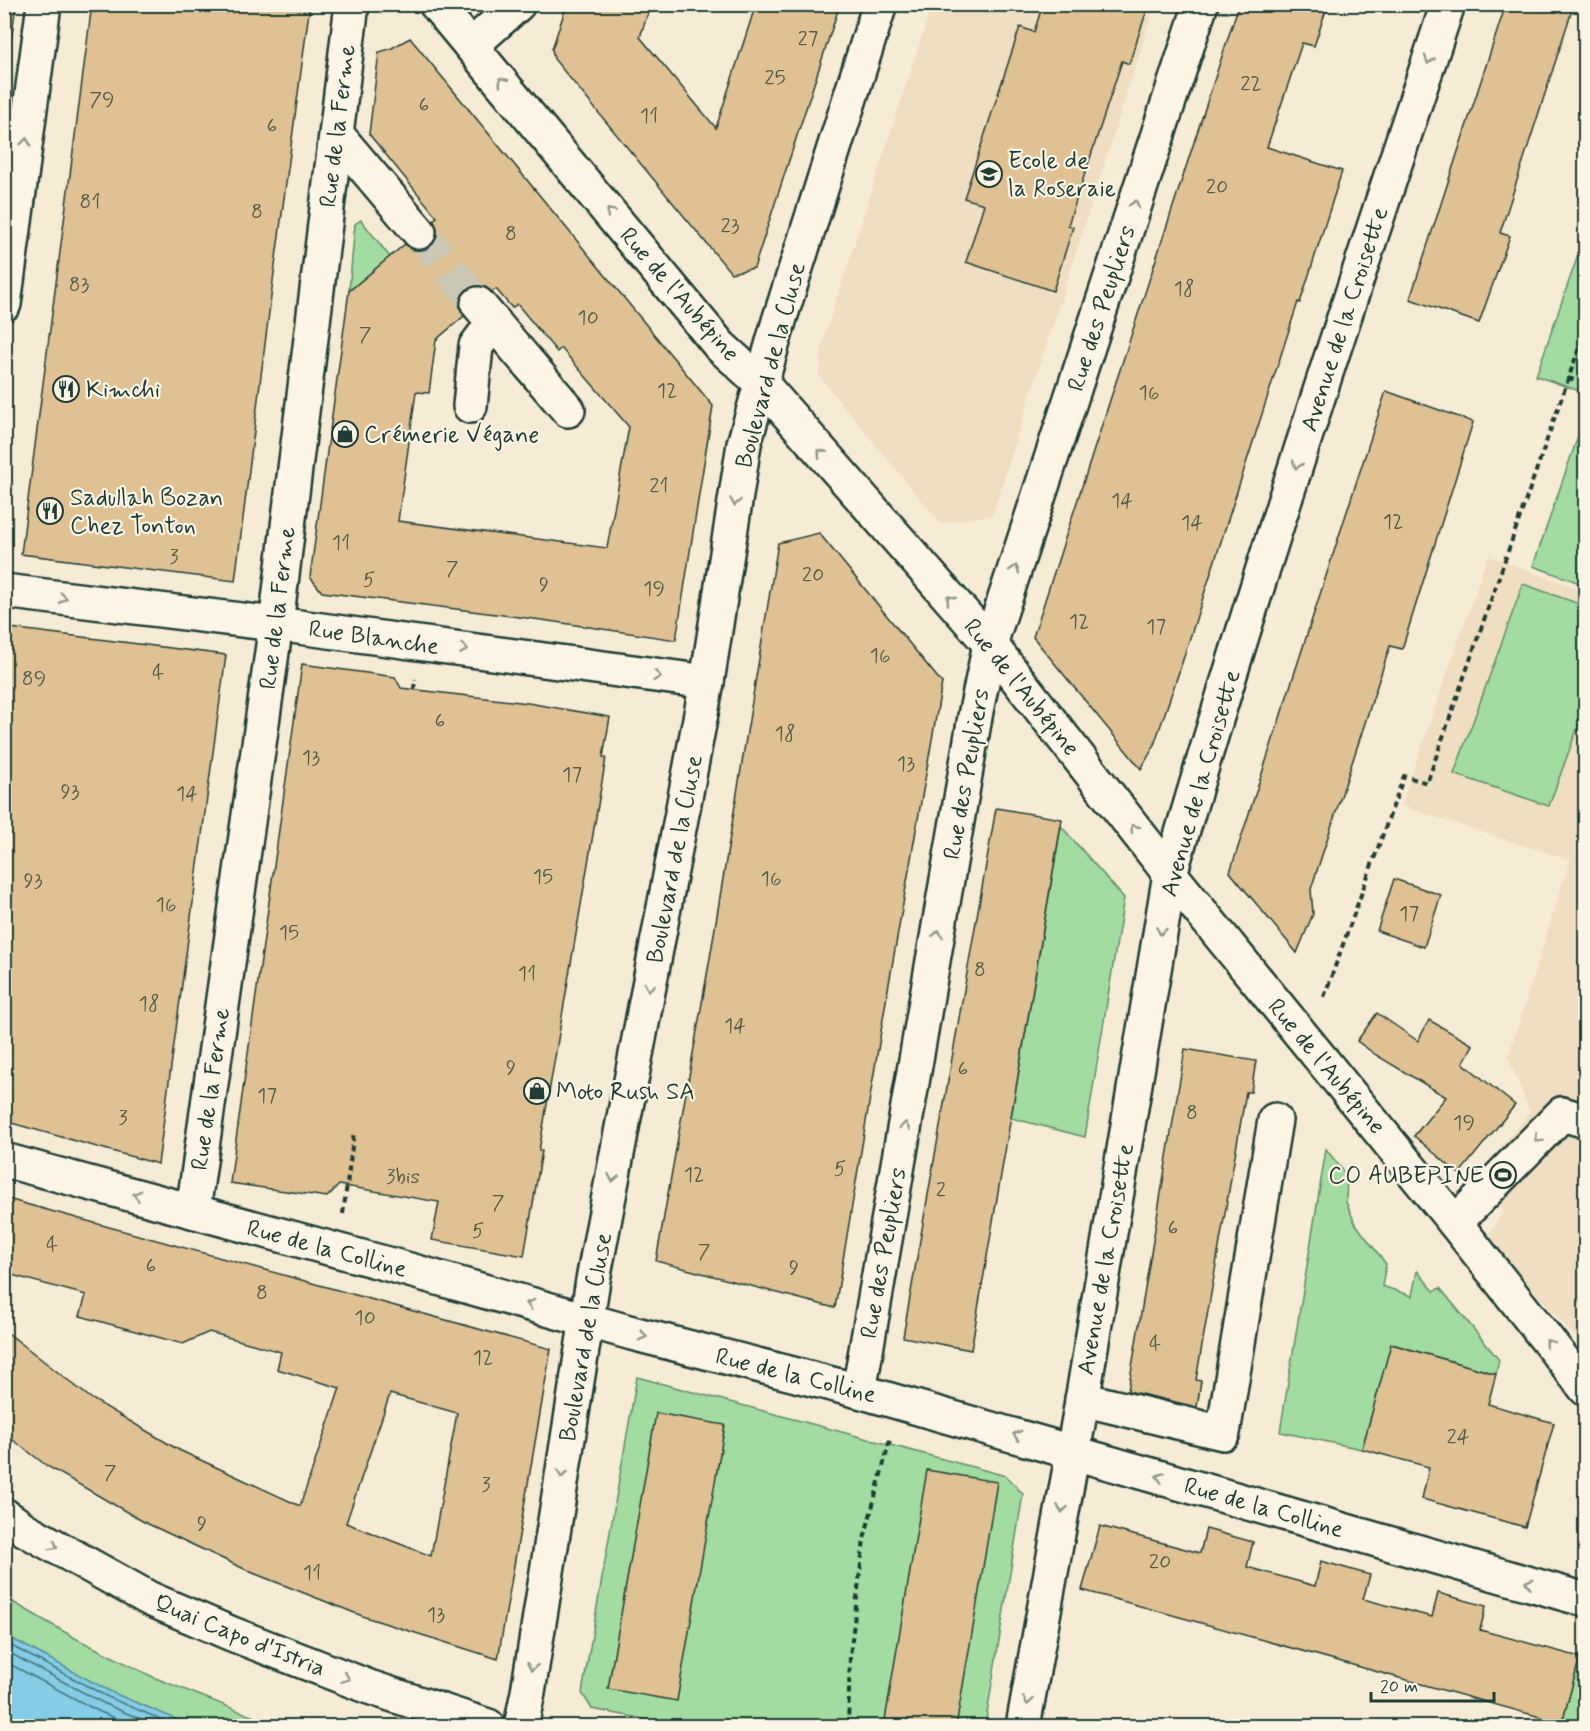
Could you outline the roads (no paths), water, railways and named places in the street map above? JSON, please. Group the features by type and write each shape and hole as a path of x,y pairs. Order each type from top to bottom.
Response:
{"street":[{"path":"4,304 9,236 44,4"},
{"name":"Rue de la Ferme","path":"193,1210 276,624 352,4"},
{"name":"Rue de l'Aubépine","path":"436,4 720,346 761,383 990,644 1170,874 1455,1223 1586,1389"},
{"path":"471,46 518,4"},
{"name":"Boulevard de la Cluse","path":"520,1726 528,1692 587,1320 707,682 744,444 779,321 880,4"},
{"name":"Rue des Peupliers","path":"859,1391 976,711 990,644 1202,4"},
{"name":"Avenue de la Croisette","path":"1023,1726 1082,1400 1170,874 1196,784 1334,346 1448,4"},
{"path":"337,135 419,232"},
{"path":"470,406 476,346 486,313 568,410"},
{"name":"Rue Blanche","path":"4,591 276,624 707,682"},
{"path":"1455,1223 1562,1114 1586,1121"},
{"path":"1082,1400 1223,1433 1275,1120"},
{"name":"Rue de la Colline","path":"4,1160 193,1210 587,1320 859,1391 1586,1600"},
{"name":"Quai Capo d'Istria","path":"4,1515 24,1529 150,1599 232,1634 369,1687 488,1726"}],"water":[{"path":"5,1635 111,1692 192,1726 5,1726"}],"tunnel":[{"path":"419,232 478,304"}],"tram line":[{"path":"4,95 16,4"}],"place":[{"name":"Ecole de la Roseraie","path":"989,174"},
{"name":"Kimchi","path":"66,389"},
{"name":"Crémerie Végane","path":"345,434"},
{"name":"Sadullah Bozan Chez Tonton","path":"50,511"},
{"name":"Moto Rush SA","path":"537,1091"},
{"name":"CO AUBEPINE","path":"1503,1175"}]}
